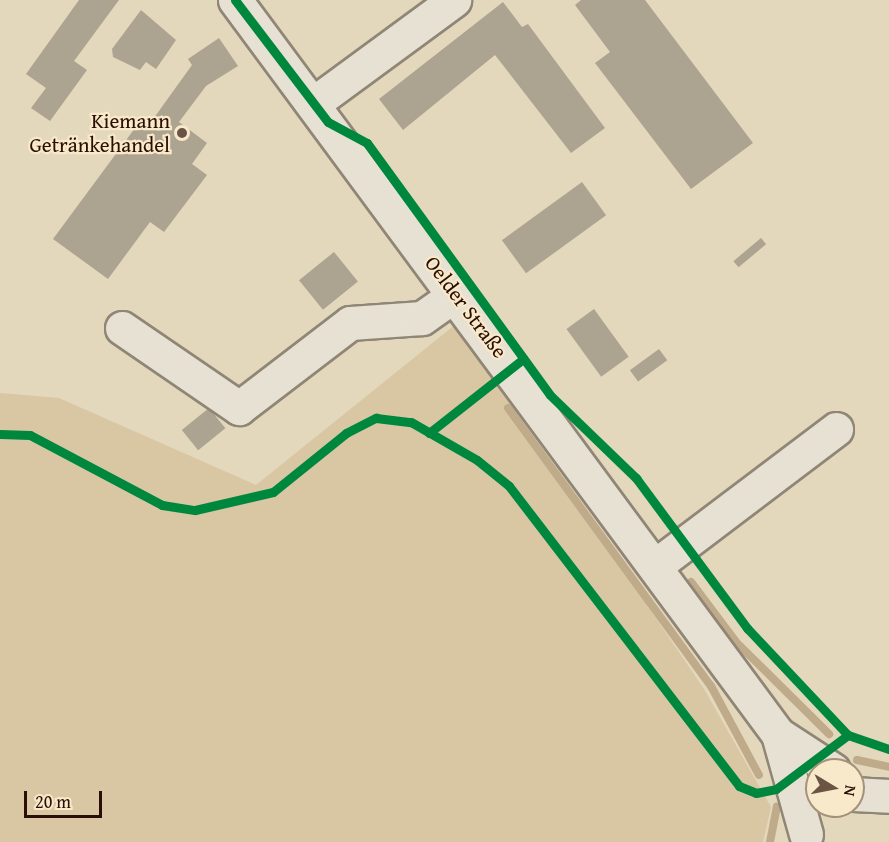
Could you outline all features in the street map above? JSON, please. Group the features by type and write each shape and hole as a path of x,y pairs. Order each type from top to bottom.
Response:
{"street":[{"name":"Oelder Straße","path":"235,0 456,294 778,734 815,758"},
{"path":"314,103 454,0"},
{"path":"122,328 239,408 350,323 422,318 456,294"},
{"path":"655,566 836,429"},
{"name":"Oelder Straße","path":"778,734 805,838"},
{"path":"805,838 818,818"}],"shaded area":[{"path":"456,324 704,689 771,807 763,842 0,842 0,393 59,398 256,485"}],"building":[{"path":"79,0 119,0 74,61 87,70 50,121 31,108 46,88 26,74"},
{"path":"581,0 645,0 753,143 691,189 595,63 610,52 575,5"},
{"path":"503,2 522,27 528,24 605,128 571,153 495,55 403,130 379,99"},
{"path":"141,10 176,40 156,69 146,62 140,70 113,57 112,49"},
{"path":"219,38 238,66 206,86 179,122 207,143 192,164 207,175 164,232 150,222 108,279 53,239 138,124 146,129 192,65 188,59"},
{"path":"582,182 606,215 526,273 502,240"},
{"path":"761,238 766,244 739,267 733,261"},
{"path":"334,252 358,282 323,310 299,280"},
{"path":"594,309 629,357 601,377 566,329"},
{"path":"659,349 667,360 638,381 630,370"},
{"path":"209,408 225,428 198,450 182,430"}],"waterway":[{"path":"508,408 711,686 759,775"},
{"path":"691,582 736,642 829,734"},
{"path":"865,762 889,767"},
{"path":"770,842 777,807"}],"cycle path":[{"path":"235,0 328,122 367,143 550,395 636,478 747,628 848,735 889,749"},
{"path":"429,433 523,359"},
{"path":"0,434 30,435 162,505 195,510 273,492 346,433 376,418 411,422 477,460 509,486 739,786 756,793 776,789 848,735"}],"place":[{"name":"Kiemann Getränkehandel","path":"182,133"}]}
